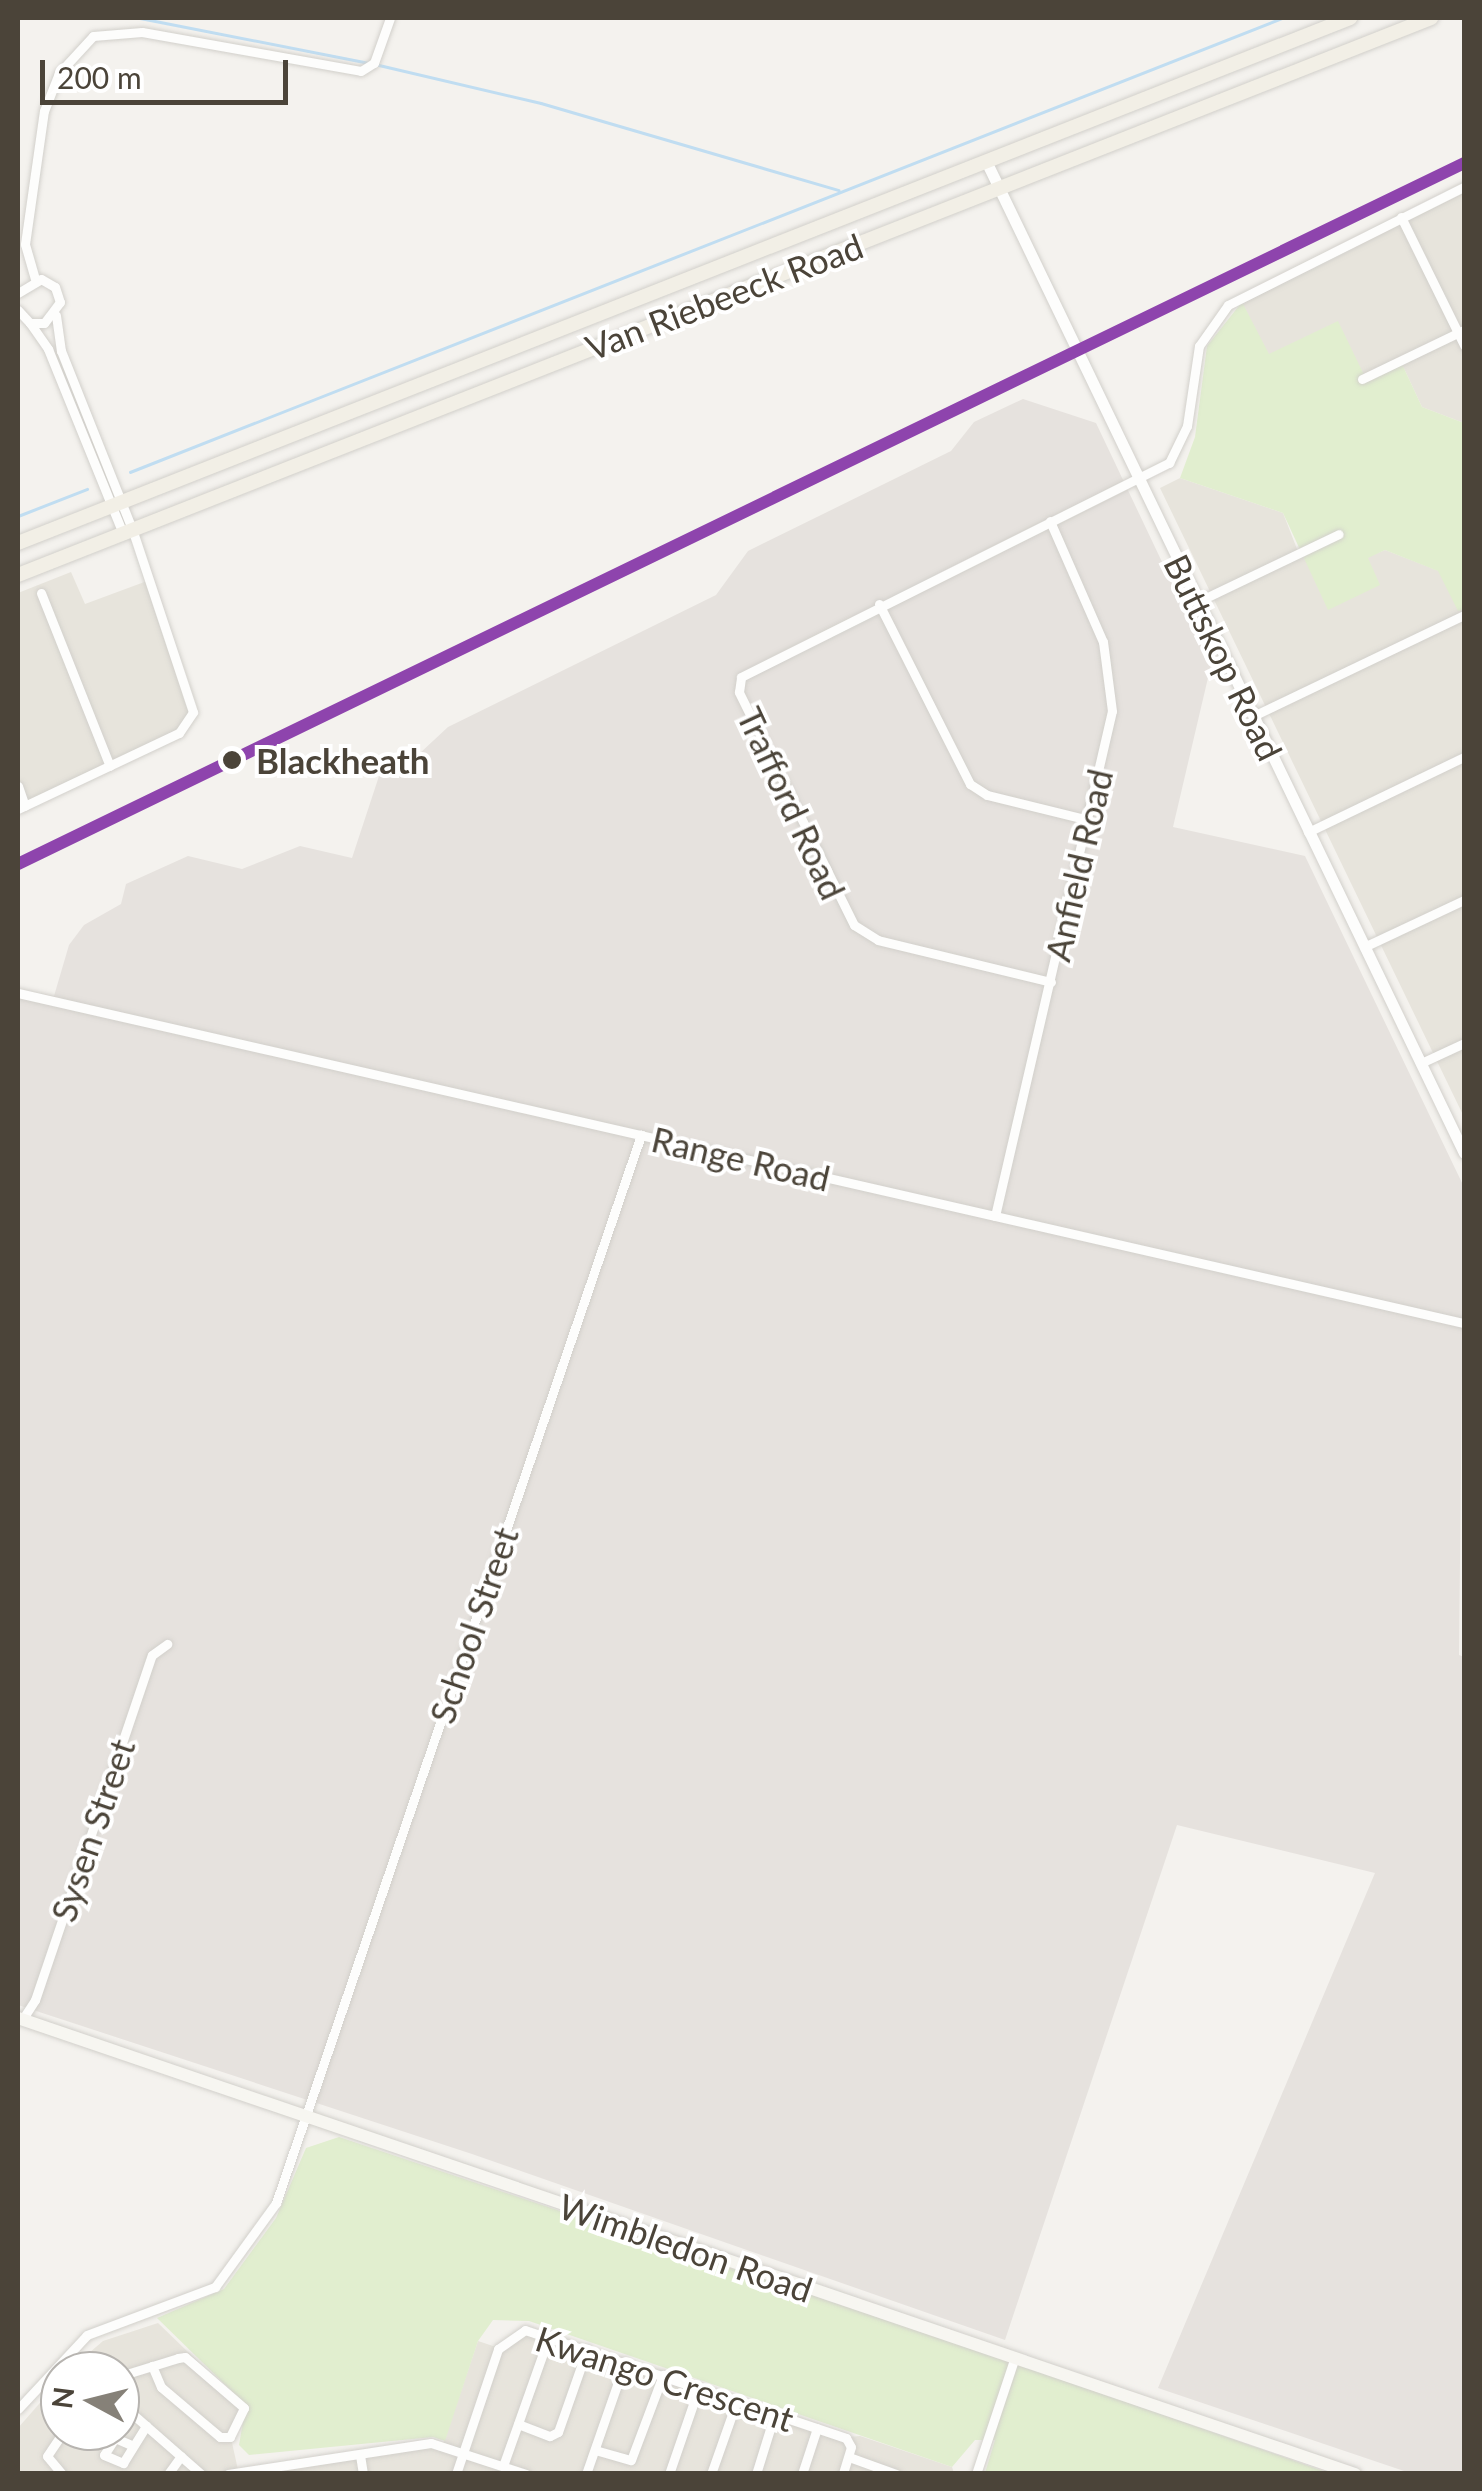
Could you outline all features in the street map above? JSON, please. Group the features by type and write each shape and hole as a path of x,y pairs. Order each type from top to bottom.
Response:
{"main road":[{"name":"Van Riebeeck Road","path":"18,543 1350,18"},
{"name":"Van Riebeeck Road","path":"18,574 128,534 1431,18"},
{"name":"Wimbledon Road","path":"20,2019 1355,2474"}],"street":[{"path":"116,504 61,351 56,315 58,292 35,279 25,244 39,141 59,73 93,36 142,32 361,71 374,64 390,18"},
{"name":"Buttskop Road","path":"986,161 1464,1153"},
{"path":"1464,186 1401,217 1462,332 1464,345"},
{"name":"Trafford Road","path":"1051,982 878,940 854,924 739,692 744,672 1169,463 1187,426 1197,354 1218,315 1239,296 1401,217"},
{"path":"18,293 35,279"},
{"path":"22,318 56,315"},
{"path":"18,786 21,807 183,730 194,712 192,696 116,504 48,349 22,318"},
{"path":"1362,380 1462,332"},
{"name":"Anfield Road","path":"995,1216 1110,728 1112,683 1103,642 1050,521"},
{"path":"1197,602 1339,534"},
{"path":"41,593 110,766"},
{"path":"879,604 970,784 987,795 1089,820"},
{"path":"1252,716 1464,615"},
{"path":"1308,832 1464,757"},
{"path":"1364,947 1464,900"},
{"name":"Range Road","path":"18,992 1464,1323"},
{"path":"1421,1064 1464,1042"},
{"name":"School Street","path":"18,2409 87,2335 186,2302 222,2280 276,2203 642,1135"},
{"name":"Sysen Street","path":"20,2019 35,2000 152,1654 167,1644"},
{"name":"Kwango Crescent","path":"456,2474 500,2344 525,2330 846,2438 849,2457"},
{"path":"503,2466 549,2336"},
{"path":"518,2424 550,2436 558,2432 588,2350"},
{"path":"140,2370 152,2366 185,2357 245,2412 228,2438 161,2387 152,2366"},
{"path":"976,2474 1015,2357"},
{"path":"586,2474 624,2362"},
{"path":"595,2450 631,2460 663,2375"},
{"path":"670,2474 699,2387"},
{"path":"711,2474 737,2400"},
{"path":"756,2474 775,2413"},
{"path":"140,2421 201,2474"},
{"path":"140,2432 146,2426"},
{"path":"802,2474 818,2428"},
{"path":"228,2474 431,2443 526,2474"},
{"path":"50,2451 47,2456 62,2474"},
{"path":"360,2455 363,2474"},
{"path":"168,2474 181,2456"},
{"path":"843,2474 849,2457 896,2474"}],"shaded area":[{"path":"1464,187 1464,423 1422,407 1401,362 1366,378 1268,355 1239,297"},
{"path":"1023,399 1096,423 1211,665 1173,827 1305,856 1464,1187 1459,1655 1464,1657 1464,2473 1410,2473 1158,2388 1375,1873 1177,1825 1005,2340 472,2154 18,2005 18,990 54,996 69,945 84,925 121,904 126,884 188,856 242,869 300,846 352,858 380,773 419,754 448,727 716,595 748,551 951,451 974,422"},
{"path":"1180,478 1283,513 1297,549 1368,557 1385,550 1439,571 1464,614 1464,1117 1160,488"},
{"path":"71,572 85,604 147,581 193,707 183,729 18,808 18,593"},
{"path":"158,2323 245,2407 245,2419 231,2438 238,2470 443,2444 478,2341 496,2347 524,2328 847,2437 860,2436 952,2467 954,2473 18,2474 18,2428 40,2403 40,2451 140,2451 140,2351 91,2351 103,2341"}],"green space":[{"path":"1242,302 1269,354 1338,321 1367,381 1402,364 1422,407 1464,423 1464,609 1458,611 1438,571 1385,550 1368,558 1380,585 1328,610 1283,513 1180,478 1195,437 1207,346"},
{"path":"339,2137 1032,2369 1329,2473 985,2473 995,2440 975,2440 952,2467 529,2321 493,2320 478,2341 445,2441 433,2437 249,2455 239,2445 246,2405 157,2318 224,2289 276,2218 306,2148"}],"waterway":[{"path":"140,18 369,63"},
{"path":"130,472 1282,18"},
{"path":"379,65 541,103 839,190"},
{"path":"18,516 87,489"}],"railway":[{"path":"18,864 1464,163"}],"transit line":[{"path":"18,864 1464,163"}],"place":[{"name":"Blackheath","path":"232,760"}]}
